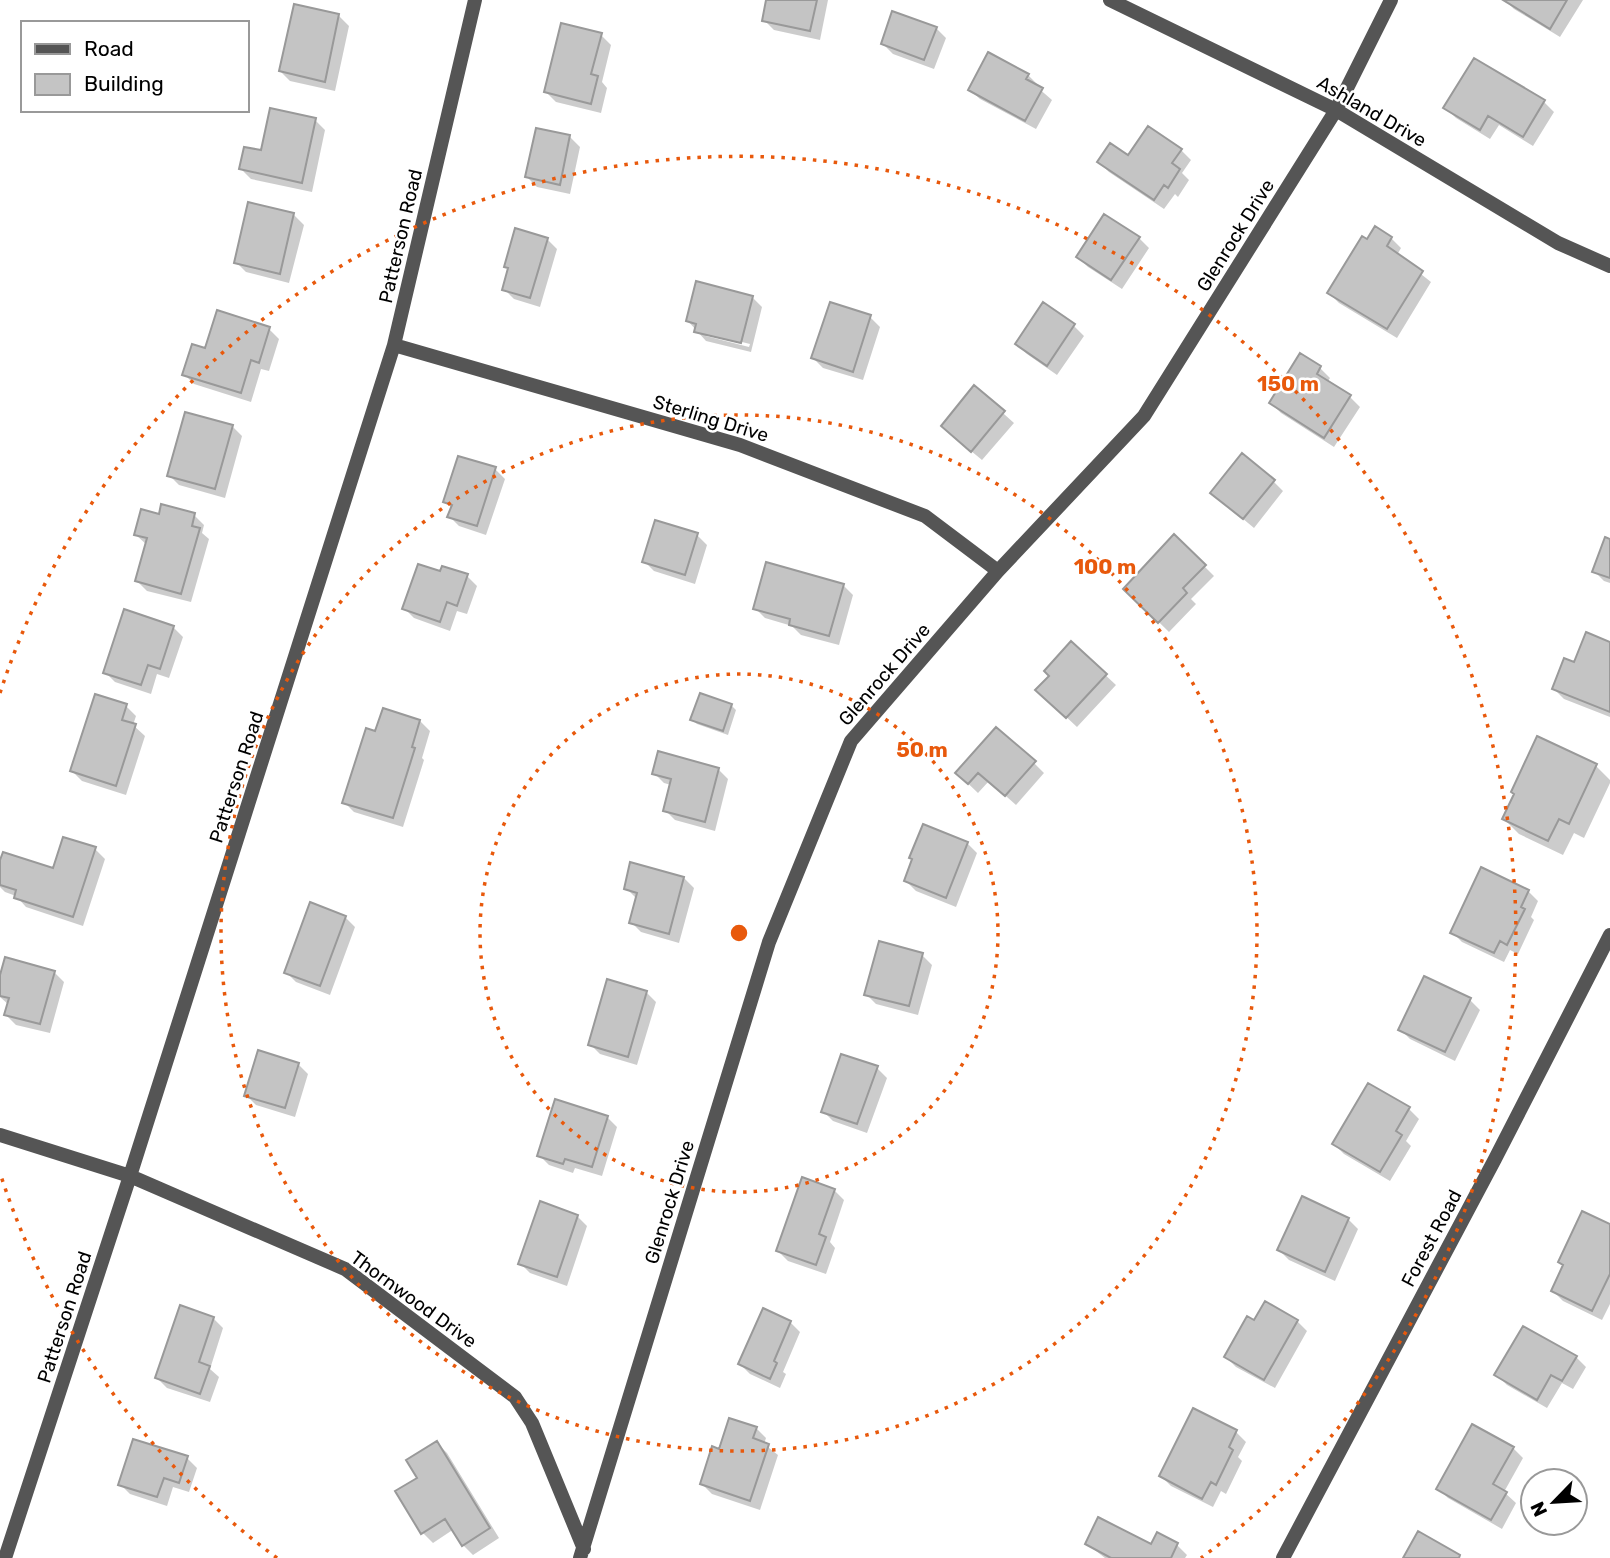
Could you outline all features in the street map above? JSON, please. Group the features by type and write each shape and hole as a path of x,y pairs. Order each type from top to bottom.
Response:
{"street":[{"name":"Patterson Road","path":"5,1558 130,1176 394,345 475,0"},
{"name":"Ashland Drive","path":"1110,0 1336,110 1558,243 1610,266"},
{"name":"Glenrock Drive","path":"584,1555 769,942 851,741 998,571 1144,416 1336,110 1391,0"},
{"name":"Sterling Drive","path":"394,345 740,445 925,516 998,571"},
{"name":"Forest Road","path":"1283,1558 1495,1159 1610,935"},
{"name":"Thornwood Drive","path":"0,1135 130,1176 345,1269 515,1397 532,1423 584,1555"}],"building":[{"path":"766,0 817,0 810,31 762,21"},
{"path":"1503,0 1567,0 1550,29"},
{"path":"294,4 339,14 325,82 279,71"},
{"path":"892,11 937,27 924,60 881,44"},
{"path":"561,23 602,33 591,74 598,76 591,104 544,92"},
{"path":"988,52 1029,74 1026,79 1043,88 1025,121 968,90"},
{"path":"1474,58 1545,100 1523,137 1488,116 1480,130 1443,108"},
{"path":"270,108 316,118 302,183 239,169 244,147 261,150"},
{"path":"1148,126 1182,149 1172,163 1180,169 1168,188 1164,185 1154,200 1097,162 1110,143 1128,155"},
{"path":"536,128 570,135 560,185 525,177"},
{"path":"248,202 294,213 280,274 234,263"},
{"path":"1104,214 1140,237 1111,280 1076,257"},
{"path":"1375,226 1392,237 1387,246 1423,271 1387,329 1327,293 1362,236 1367,239"},
{"path":"515,228 548,238 530,298 502,290 508,268 504,267"},
{"path":"696,281 753,296 741,343 694,332 696,324 686,321"},
{"path":"830,302 871,315 853,372 811,358"},
{"path":"1043,302 1075,324 1047,366 1015,344"},
{"path":"217,310 270,327 259,363 251,360 241,393 182,375 192,344 205,348"},
{"path":"1300,353 1321,366 1317,374 1351,395 1324,438 1269,403"},
{"path":"974,385 1005,411 971,452 941,426"},
{"path":"185,412 233,425 215,489 167,476"},
{"path":"1242,453 1275,480 1243,519 1210,493"},
{"path":"458,456 496,467 477,526 447,517 452,505 443,502"},
{"path":"161,504 195,513 192,526 200,528 181,594 135,581 147,538 134,535 141,509 159,514"},
{"path":"655,520 698,533 685,575 642,562"},
{"path":"1174,534 1206,565 1183,588 1187,593 1158,623 1123,589"},
{"path":"1605,537 1610,539 1610,578 1592,572"},
{"path":"766,562 844,584 829,636 789,625 790,619 753,609"},
{"path":"418,564 440,571 442,566 468,574 457,606 447,602 440,622 402,609"},
{"path":"124,609 174,626 160,669 148,665 141,685 103,673"},
{"path":"1586,632 1610,642 1610,712 1552,689 1564,658 1574,662"},
{"path":"1071,641 1107,674 1066,718 1035,690 1049,676 1044,671"},
{"path":"700,693 732,704 723,731 690,720"},
{"path":"95,694 127,704 122,720 136,724 116,786 70,771"},
{"path":"383,708 420,720 412,747 415,748 393,818 342,803 366,728 375,731"},
{"path":"996,727 1036,761 1005,796 978,773 968,784 955,773"},
{"path":"1537,736 1597,764 1569,824 1559,819 1548,841 1502,819 1514,794 1511,792"},
{"path":"658,751 719,768 705,822 663,811 671,779 652,774"},
{"path":"923,824 968,842 946,898 904,881 912,859 909,858"},
{"path":"63,837 96,847 73,917 14,898 16,890 0,885 0,860 3,852 53,868"},
{"path":"630,862 684,877 669,934 629,923 637,893 624,889"},
{"path":"1481,867 1529,890 1521,907 1525,909 1507,945 1500,941 1494,953 1450,933"},
{"path":"310,902 346,916 320,986 284,973"},
{"path":"879,941 923,953 909,1006 864,995"},
{"path":"5,957 55,971 40,1024 4,1015 9,998 0,996 0,975"},
{"path":"1424,976 1471,998 1445,1052 1398,1030"},
{"path":"607,979 647,991 628,1057 588,1045"},
{"path":"258,1050 299,1063 285,1108 244,1096"},
{"path":"841,1054 878,1066 857,1124 821,1112"},
{"path":"1368,1083 1410,1107 1396,1131 1402,1135 1380,1172 1332,1144"},
{"path":"555,1099 608,1116 592,1167 565,1159 563,1164 537,1156"},
{"path":"802,1177 835,1189 819,1234 826,1237 816,1265 776,1251"},
{"path":"1302,1196 1349,1218 1325,1272 1277,1250"},
{"path":"540,1201 578,1215 557,1277 518,1264"},
{"path":"1582,1211 1610,1224 1610,1274 1592,1311 1551,1291 1563,1265 1558,1262"},
{"path":"1265,1301 1298,1320 1264,1380 1224,1357 1247,1316 1254,1320"},
{"path":"180,1305 214,1317 199,1362 210,1366 200,1394 155,1378"},
{"path":"763,1308 791,1321 774,1361 777,1363 770,1379 738,1364"},
{"path":"1523,1326 1577,1356 1562,1381 1551,1375 1537,1400 1494,1375"},
{"path":"1193,1408 1237,1430 1229,1447 1233,1450 1216,1485 1211,1482 1202,1499 1159,1476"},
{"path":"729,1418 757,1427 753,1438 769,1444 750,1501 700,1484 712,1446 719,1449"},
{"path":"1472,1424 1514,1447 1493,1484 1507,1492 1491,1520 1436,1489"},
{"path":"133,1439 188,1456 179,1483 164,1478 157,1497 118,1485"},
{"path":"437,1441 490,1528 462,1546 445,1519 421,1534 395,1491 417,1478 406,1460"},
{"path":"1098,1517 1151,1544 1157,1532 1178,1543 1171,1558 1111,1558 1085,1544"},
{"path":"1418,1531 1460,1555 1459,1558 1403,1558"}]}
